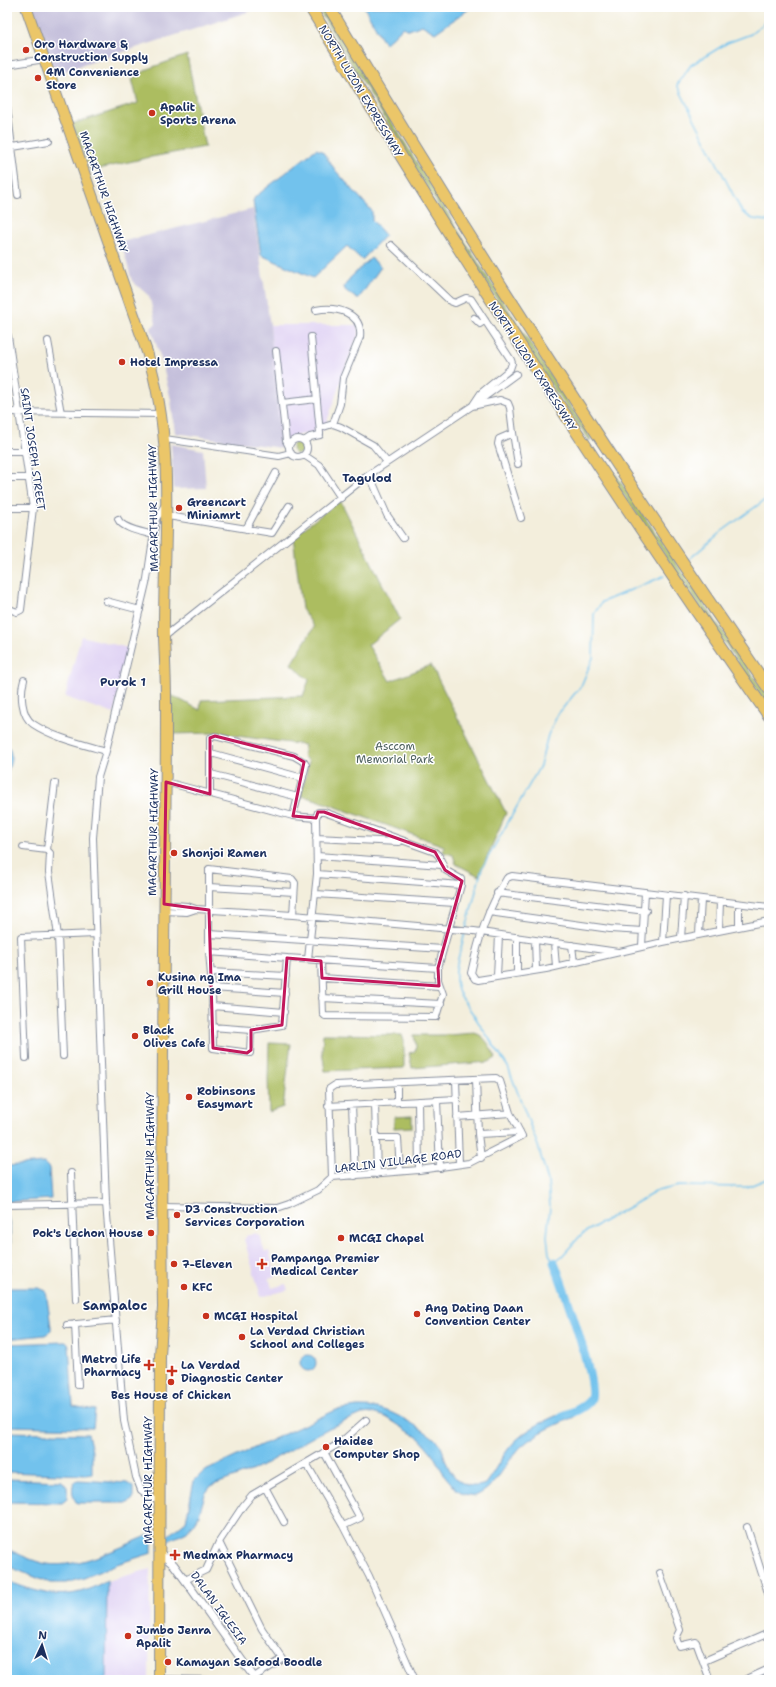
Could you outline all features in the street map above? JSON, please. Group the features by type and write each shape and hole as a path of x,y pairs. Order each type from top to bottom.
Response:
{"highway":[{"name":"MACARTHUR HIGHWAY","path":"26,7 147,352 156,380 165,439 168,516 164,637 166,782 159,1546 160,1679"},
{"name":"NORTH LUZON EXPRESSWAY","path":"310,7 412,175 523,350 643,534 769,716"},
{"name":"NORTH LUZON EXPRESSWAY","path":"330,8 527,327 657,526 769,689"}],"street":[{"path":"7,65 44,59"},
{"path":"7,107 9,147 18,195"},
{"path":"9,147 49,141"},
{"path":"391,245 450,302 455,303 466,298 471,299 511,360 512,366 481,393 472,406"},
{"path":"316,310 332,309 348,312 353,316 360,331 360,337 343,378 340,404 333,424"},
{"path":"474,318 480,324 485,320"},
{"name":"SAINT JOSEPH STREET","path":"7,608 20,612 27,567 33,508 26,451 10,373 8,336"},
{"path":"304,441 310,437 320,435 310,337"},
{"path":"48,341 61,413"},
{"path":"276,351 286,441 290,450 298,457 304,455 307,449 304,441"},
{"path":"164,637 368,476 472,406 516,374"},
{"path":"282,403 317,399"},
{"path":"472,406 500,400 508,403 518,464"},
{"path":"7,412 162,414"},
{"path":"320,428 333,424 369,441 377,448 387,462"},
{"path":"513,433 503,436 499,439 498,444 520,518"},
{"path":"165,439 279,456 290,450 294,440 299,439 304,441"},
{"path":"7,451 26,451"},
{"path":"304,455 319,465 341,498"},
{"path":"246,528 276,473"},
{"path":"368,476 373,483 387,515 403,538"},
{"path":"7,478 29,478"},
{"path":"160,1501 143,1493 136,1477 124,1421 106,1203 94,838 98,777 106,751 147,579 156,519 167,502"},
{"path":"168,516 272,533 289,506"},
{"path":"7,508 33,508"},
{"path":"118,519 119,522 126,526 153,535"},
{"path":"106,601 140,610"},
{"path":"24,680 21,691 22,697 28,719 32,724 61,738 106,751"},
{"path":"210,794 210,738 215,736 294,756 306,763 293,816"},
{"path":"210,753 303,778"},
{"path":"210,774 298,797"},
{"path":"166,782 293,816 316,818"},
{"path":"55,783 47,850 50,853 49,872 58,936 63,1056"},
{"path":"308,959 316,894 316,818 318,812 324,812 435,852 439,856 442,865 447,872 461,879 461,885 455,903 450,929 438,968 439,986 443,994 437,1016 433,1018 328,1016 323,1014 322,961"},
{"path":"316,838 404,842"},
{"path":"23,847 47,850"},
{"path":"317,856 442,865"},
{"path":"251,1030 251,1050 247,1053 213,1048 212,988 209,952 209,869 292,879 295,883 293,915"},
{"path":"317,874 461,885"},
{"path":"769,907 512,876 507,878 497,893 480,933 472,973 475,979 478,980 517,972 536,970 574,963 699,934 769,921"},
{"path":"209,887 294,892"},
{"path":"642,946 646,911 645,892"},
{"path":"497,893 646,911"},
{"path":"316,894 455,903"},
{"path":"663,942 666,895"},
{"path":"681,938 684,896"},
{"path":"699,934 702,900"},
{"path":"719,930 720,900"},
{"path":"739,904 739,926"},
{"path":"164,907 187,912 196,909 293,915 474,931 622,952"},
{"path":"489,912 610,929 643,931"},
{"path":"26,1058 21,937 96,934"},
{"path":"209,934 443,949"},
{"path":"497,976 499,935"},
{"path":"517,937 517,972"},
{"path":"535,940 536,970"},
{"path":"554,943 556,966"},
{"path":"572,945 574,963"},
{"path":"209,952 438,968"},
{"path":"212,1027 251,1030 281,1027 284,1012 287,958"},
{"path":"211,972 286,976"},
{"path":"322,978 439,986"},
{"path":"212,988 285,993"},
{"path":"322,998 441,1004"},
{"path":"212,1006 284,1012"},
{"path":"476,1079 478,1134 481,1158"},
{"path":"332,1177 328,1106 329,1089 335,1085 499,1079 510,1113 520,1132 478,1134"},
{"path":"456,1080 459,1164"},
{"path":"397,1083 398,1102"},
{"path":"328,1106 457,1099"},
{"path":"438,1100 440,1168"},
{"path":"418,1101 419,1170"},
{"path":"375,1104 377,1174"},
{"path":"352,1105 355,1176"},
{"path":"457,1117 510,1113"},
{"name":"LARLIN VILLAGE ROAD","path":"162,1206 277,1208 318,1190 332,1177 440,1168 469,1163 522,1136 520,1132"},
{"path":"376,1138 398,1138 400,1172"},
{"path":"71,1173 76,1299"},
{"path":"7,1205 106,1203"},
{"path":"67,1325 116,1320"},
{"path":"75,1324 78,1386"},
{"path":"186,1580 206,1570 219,1542 252,1495 340,1443 366,1420"},
{"path":"324,1452 360,1518 343,1526"},
{"path":"306,1463 343,1526 369,1576 415,1680"},
{"path":"265,1487 284,1522"},
{"path":"747,1527 769,1596"},
{"path":"219,1542 262,1629 283,1659 255,1678"},
{"name":"DALAN IGLESIA","path":"159,1546 186,1580 255,1678"},
{"path":"660,1573 680,1630 676,1638 679,1646 696,1642 710,1680"},
{"path":"704,1662 769,1633"},
{"path":"745,1680 769,1669"},
{"path":"160,1679 211,1680"}],"highlighted area":[{"path":"215,736 294,756 304,762 293,816 316,818 318,812 324,812 435,852 445,870 462,881 438,968 439,986 322,978 321,961 287,958 282,1025 251,1030 251,1050 247,1053 213,1048 209,910 164,904 166,782 210,794 210,738"}],"shaded area":[{"path":"32,7 263,7 55,74"},
{"path":"253,209 270,325 281,448 175,433 171,400 161,359 151,328 156,323 149,296 132,281 121,242"},
{"path":"270,325 357,325 359,333 324,430 294,436 289,439 285,449 281,448"},
{"path":"171,444 203,450 206,488 174,489"},
{"path":"81,636 128,648 114,714 65,697"},
{"name":"Pampanga Premier Medical Center","path":"256,1233 259,1235 265,1252 269,1251 276,1276 269,1278 272,1288 286,1284 288,1290 261,1297 244,1239 246,1236"},
{"name":"Jumbo Jenra Apalit","path":"150,1569 149,1680 106,1680 107,1581"}],"green space":[{"path":"317,7 322,7 467,245 591,438 590,441 555,391 455,233"},
{"name":"Apalit Sports Arena","path":"187,55 205,147 146,158 90,171 72,124 138,103 132,79 150,68"},
{"path":"296,442 300,442 304,448 300,454 296,454 292,450 292,446"},
{"path":"614,472 769,699 769,708 611,476"},
{"name":"Asccom Memorial Park","path":"340,500 400,619 368,645 390,681 431,665 506,813 479,876 456,864 453,855 443,852 444,846 314,799 301,796 309,761 303,756 305,745 214,733 171,734 171,695 200,710 201,700 303,696 309,680 291,664 314,627 302,609 293,537"},
{"path":"474,1033 485,1039 496,1058 489,1062 412,1068 409,1053 415,1051 416,1046 414,1035"},
{"path":"323,1034 402,1035 404,1041 404,1068 325,1071 322,1051"},
{"path":"269,1043 291,1044 283,1107 269,1112 268,1079"},
{"path":"412,1116 412,1127 394,1128 394,1117"}],"water":[{"path":"364,7 472,7 435,33 422,25 409,30 403,27 385,44"},
{"path":"316,149 322,151 336,171 372,211 372,220 385,235 362,260 347,246 313,278 261,255 253,201 255,197"},
{"path":"371,258 381,267 357,299 345,290 344,287 350,278"},
{"path":"7,746 11,752 11,756 7,775"},
{"path":"44,1163 49,1168 51,1199 7,1202 7,1166"},
{"path":"7,1215 10,1227 11,1247 9,1274 7,1279"},
{"path":"7,1288 39,1288 46,1291 51,1331 45,1335 7,1339"},
{"path":"68,1343 69,1346 73,1406 95,1410 93,1428 7,1426 7,1344"},
{"path":"305,1355 311,1355 316,1360 314,1369 311,1371 305,1371 300,1366 300,1360"},
{"path":"357,1407 376,1408 387,1411 428,1433 439,1443 453,1475 462,1483 473,1486 485,1484 509,1448 522,1435 546,1420 571,1409 574,1417 547,1429 529,1440 511,1458 496,1480 483,1492 475,1496 464,1494 455,1488 445,1476 432,1453 420,1439 386,1417 372,1413 362,1414 329,1428 256,1469 211,1486 205,1494 199,1515 187,1532 166,1542 166,1537 186,1521 194,1481 203,1472 336,1410"},
{"path":"7,1432 88,1434 92,1451 92,1474 7,1472"},
{"path":"7,1479 62,1481 67,1487 67,1499 62,1503 7,1502"},
{"path":"75,1481 127,1483 133,1487 133,1499 128,1503 77,1503 73,1495 73,1489"},
{"path":"152,1534 152,1553 117,1564 84,1578 66,1583 50,1583 7,1566 7,1549 37,1562 60,1565 87,1560"},
{"path":"107,1580 106,1680 7,1680 7,1581 45,1593 69,1594 81,1592"}],"waterway":[{"path":"769,19 751,34 727,43 691,65 677,85 742,212 753,219 769,221"},
{"path":"687,561 721,532 769,497"},
{"path":"466,929 482,868 540,766 548,735 558,714 581,686 593,658 594,614 602,602 664,576"},
{"path":"465,933 457,963 457,986 459,993 508,1067 538,1146 548,1181 550,1207 547,1236 549,1254 554,1262 562,1256 582,1234 657,1191 679,1186 747,1187 769,1178"},
{"path":"554,1262 578,1332 589,1373 591,1388 591,1398 586,1405 561,1417"}],"place":[{"name":"Oro Hardware & Construction Supply","path":"26,50"},
{"name":"4M Convenience Store","path":"38,78"},
{"name":"Apalit Sports Arena","path":"152,113"},
{"name":"Hotel Impressa","path":"122,362"},
{"name":"Greencart Miniamrt","path":"179,508"},
{"name":"Shonjoi Ramen","path":"174,853"},
{"name":"Kusina ng Ima Grill House","path":"150,983"},
{"name":"Black Olives Cafe","path":"135,1036"},
{"name":"Robinsons Easymart","path":"189,1097"},
{"name":"D3 Construction Services Corporation","path":"177,1215"},
{"name":"Pok's Lechon House","path":"151,1233"},
{"name":"MCGI Chapel","path":"341,1238"},
{"name":"7-Eleven","path":"174,1264"},
{"name":"Pampanga Premier Medical Center","path":"262,1264"},
{"name":"KFC","path":"184,1287"},
{"name":"Ang Dating Daan Convention Center","path":"417,1314"},
{"name":"MCGI Hospital","path":"206,1316"},
{"name":"La Verdad Christian School and Colleges","path":"242,1337"},
{"name":"Metro Life Pharmacy","path":"149,1365"},
{"name":"La Verdad Diagnostic Center","path":"172,1371"},
{"name":"Bes House of Chicken","path":"171,1382"},
{"name":"Haidee Computer Shop","path":"326,1447"},
{"name":"Medmax Pharmacy","path":"175,1555"},
{"name":"Jumbo Jenra Apalit","path":"128,1636"},
{"name":"Kamayan Seafood Boodle","path":"168,1662"}],"district":[{"name":"Tagulod","path":"367,478"},
{"name":"Purok 1","path":"123,682"},
{"name":"Sampaloc","path":"115,1305"}]}
